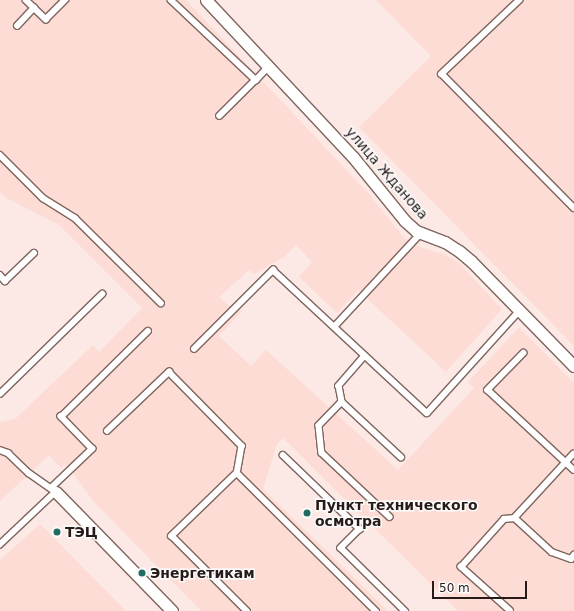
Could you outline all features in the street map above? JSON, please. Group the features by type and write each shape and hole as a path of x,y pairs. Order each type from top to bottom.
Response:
{"street":[{"name":"улица Жданова","path":"206,0 353,158 405,221 421,233 445,242 459,251 520,310 574,366"},
{"path":"54,490 172,611"}],"lane":[{"path":"26,0 46,19 65,0"},
{"path":"171,0 256,80"},
{"path":"520,0 442,74 574,208"},
{"path":"17,26 34,8"},
{"path":"220,116 269,66"},
{"path":"0,155 43,198 75,218 161,303"},
{"path":"334,327 421,233"},
{"path":"0,275 5,281 34,253"},
{"path":"194,349 273,270 427,413 520,310"},
{"path":"0,394 102,294"},
{"path":"0,545 92,449 61,417 148,331"},
{"path":"524,353 488,390 574,470"},
{"path":"365,356 338,386 342,402 401,457"},
{"path":"107,431 169,372 242,446 237,473 172,536 247,611"},
{"path":"342,402 319,426 322,453 390,517"},
{"path":"0,450 8,453 29,473 54,490"},
{"path":"510,611 461,567 504,519 515,518 574,454"},
{"path":"283,456 360,530 341,548 405,611"},
{"path":"237,473 376,611"},
{"path":"515,518 552,552 571,559 574,555"}],"shaded area":[{"path":"0,0 186,0 369,194 405,239 420,247 448,256 459,263 502,309 446,372 358,290 337,313 299,277 312,262 296,245 284,257 254,274 249,270 219,297 228,305 242,311 219,336 251,366 266,350 398,470 474,388 468,382 519,327 574,383 574,611 458,611 283,438 277,444 263,489 388,611 201,611 94,502 70,469 65,464 61,468 49,455 0,501 0,422 15,419 93,345 99,352 142,308 59,225 5,197 0,192"},
{"path":"376,0 574,0 574,346 359,127 431,56"},
{"path":"40,524 126,611 0,611 0,560"}],"place":[{"name":"Пункт технического осмотра","path":"307,513"},
{"name":"ТЭЦ","path":"57,532"},
{"name":"Энергетикам","path":"142,573"}]}
